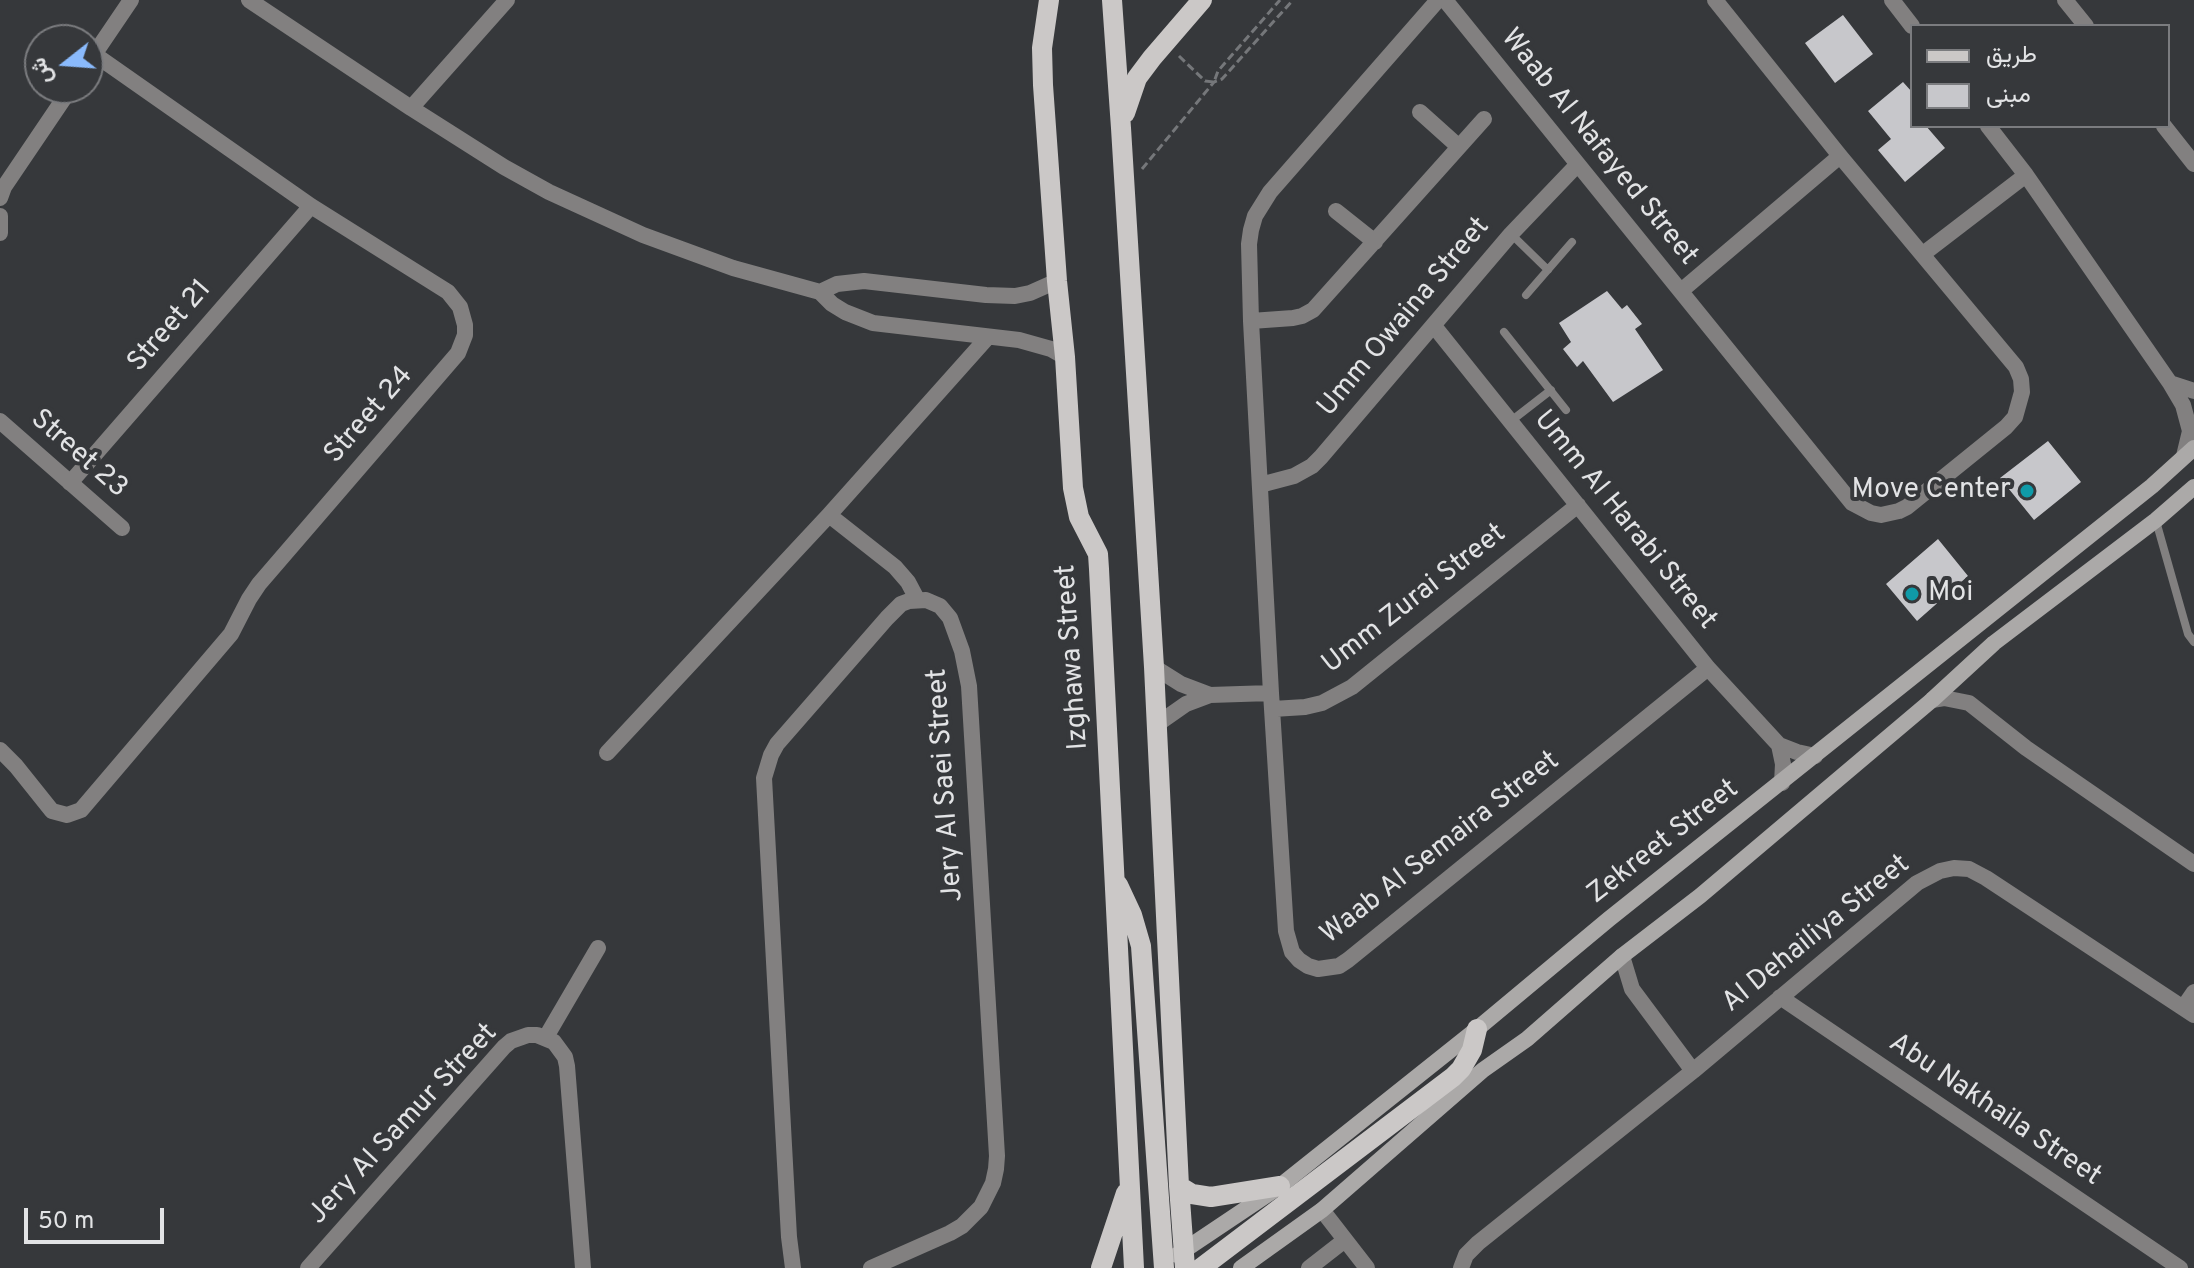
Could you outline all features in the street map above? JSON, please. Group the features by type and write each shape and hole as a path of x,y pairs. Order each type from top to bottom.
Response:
{"main road":[{"name":"Izghawa Street","path":"1049,0 1042,69 1075,502 1079,517 1098,554 1134,1268"},
{"path":"1112,0 1154,667 1179,1186 1172,1265"},
{"path":"1121,128 1137,78 1202,0"},
{"name":"Zekreet Street","path":"1172,1265 1280,1186 1477,1029 1609,919 2152,486 2189,452"},
{"path":"1241,1268 1322,1210 1483,1070 1527,1039 1622,956 1700,896 2008,632 2053,601 2194,487"},
{"path":"1115,878 1132,915 1141,946 1172,1265"},
{"path":"1201,1268 1453,1077 1472,1050 1477,1029"},
{"path":"1101,1268 1130,1182"},
{"path":"1179,1186 1192,1194 1211,1197 1280,1186"}],"street":[{"path":"104,40 131,0"},
{"path":"249,0 504,167 596,215 717,263 820,292 845,312 873,323 1027,342 1065,357"},
{"name":"Waab Al Semaira Street","path":"1438,0 1262,203 1251,230 1251,321 1272,701 1288,942 1292,952 1308,966 1328,969 1348,960 1708,668"},
{"name":"Waab Al Nafayed Street","path":"1445,0 1852,503 1871,513 1890,514 1907,507 2006,427 2015,417 2022,392 2021,379 2009,357 1840,156 1715,0"},
{"path":"1892,0 1910,24"},
{"path":"2065,0 2084,24"},
{"path":"411,108 498,3"},
{"name":"Street 24","path":"0,750 52,811 67,815 81,810 231,634 259,584 458,353 465,335 464,316 448,292 311,206 104,68"},
{"path":"0,198 4,187 60,104"},
{"path":"1420,112 1459,147"},
{"path":"1251,321 1293,318 1313,310 1484,119"},
{"path":"1990,128 2026,175 2170,383 2188,419 2189,452"},
{"path":"2166,128 2194,164"},
{"name":"Waab Al Nafayed Street","path":"1681,291 1840,156"},
{"name":"Umm Owaina Street","path":"1260,485 1294,476 1312,466 1511,234 1577,165"},
{"path":"1923,254 2026,175"},
{"name":"Street 21","path":"70,483 311,206"},
{"path":"1336,211 1375,242"},
{"path":"0,216 0,233"},
{"path":"820,292 837,284 864,281 1015,296 1057,281"},
{"name":"Umm Al Harabi Street","path":"1434,326 1708,668 1779,745"},
{"path":"607,753 829,515 987,338"},
{"path":"2170,383 2194,391"},
{"name":"Street 23","path":"0,421 122,528"},
{"name":"Umm Zurai Street","path":"1272,701 1288,709 1313,705 1352,687 1578,505"},
{"path":"793,1268 785,1175 764,778 771,755 784,735 895,610 901,604 917,599 895,567 829,515"},
{"name":"Jery Al Saei Street","path":"871,1268 950,1233 972,1217 981,1207 993,1183 997,1156 969,686 962,651 946,611 933,602 917,599"},
{"path":"1154,667 1181,684 1210,695 1272,701"},
{"path":"1962,671 1969,703"},
{"path":"1156,725 1186,704 1210,695"},
{"path":"1932,700 1944,698 1969,703 2026,748 2194,864"},
{"path":"1779,745 1815,756"},
{"path":"1779,745 1783,764 1782,783"},
{"name":"Al Dehailiya Street","path":"1461,1268 1466,1255 1478,1243 1693,1071 1928,876 1954,868 1969,869 2189,1012 2194,992"},
{"name":"Jery Al Samur Street","path":"546,1037 598,948"},
{"path":"1622,956 1632,989 1693,1071"},
{"path":"1604,973 1632,989"},
{"name":"Abu Nakhaila Street","path":"1780,997 2180,1268"},
{"name":"Jery Al Samur Street","path":"308,1268 504,1047 519,1037 537,1035 546,1037 560,1049 567,1066 583,1268"},
{"path":"1322,1210 1367,1268"},
{"path":"1309,1268 1345,1240"}],"lane":[{"path":"1511,234 1548,270"},
{"path":"1526,295 1572,242"},
{"path":"1504,332 1566,410"},
{"path":"1511,421 1551,390"},
{"path":"2156,520 2188,634 2194,642"}],"path":[{"path":"1124,192 1214,82 1218,71 1280,0"},
{"path":"1175,51 1205,81 1214,82 1224,77 1293,0"}],"building":[{"path":"1843,15 1873,54 1835,83 1805,43"},
{"path":"1903,82 1910,90 1910,128 1928,128 1945,148 1905,182 1878,150 1891,139 1868,111"},
{"path":"1607,291 1622,309 1627,305 1642,324 1635,329 1663,370 1613,402 1583,361 1577,367 1563,349 1571,342 1559,323"},
{"path":"2048,441 2081,482 2034,520 2000,478"},
{"path":"1938,539 1968,576 1917,621 1886,584"}],"place":[{"name":"Move Center","path":"2027,491"},
{"name":"Moi","path":"1912,594"}]}
